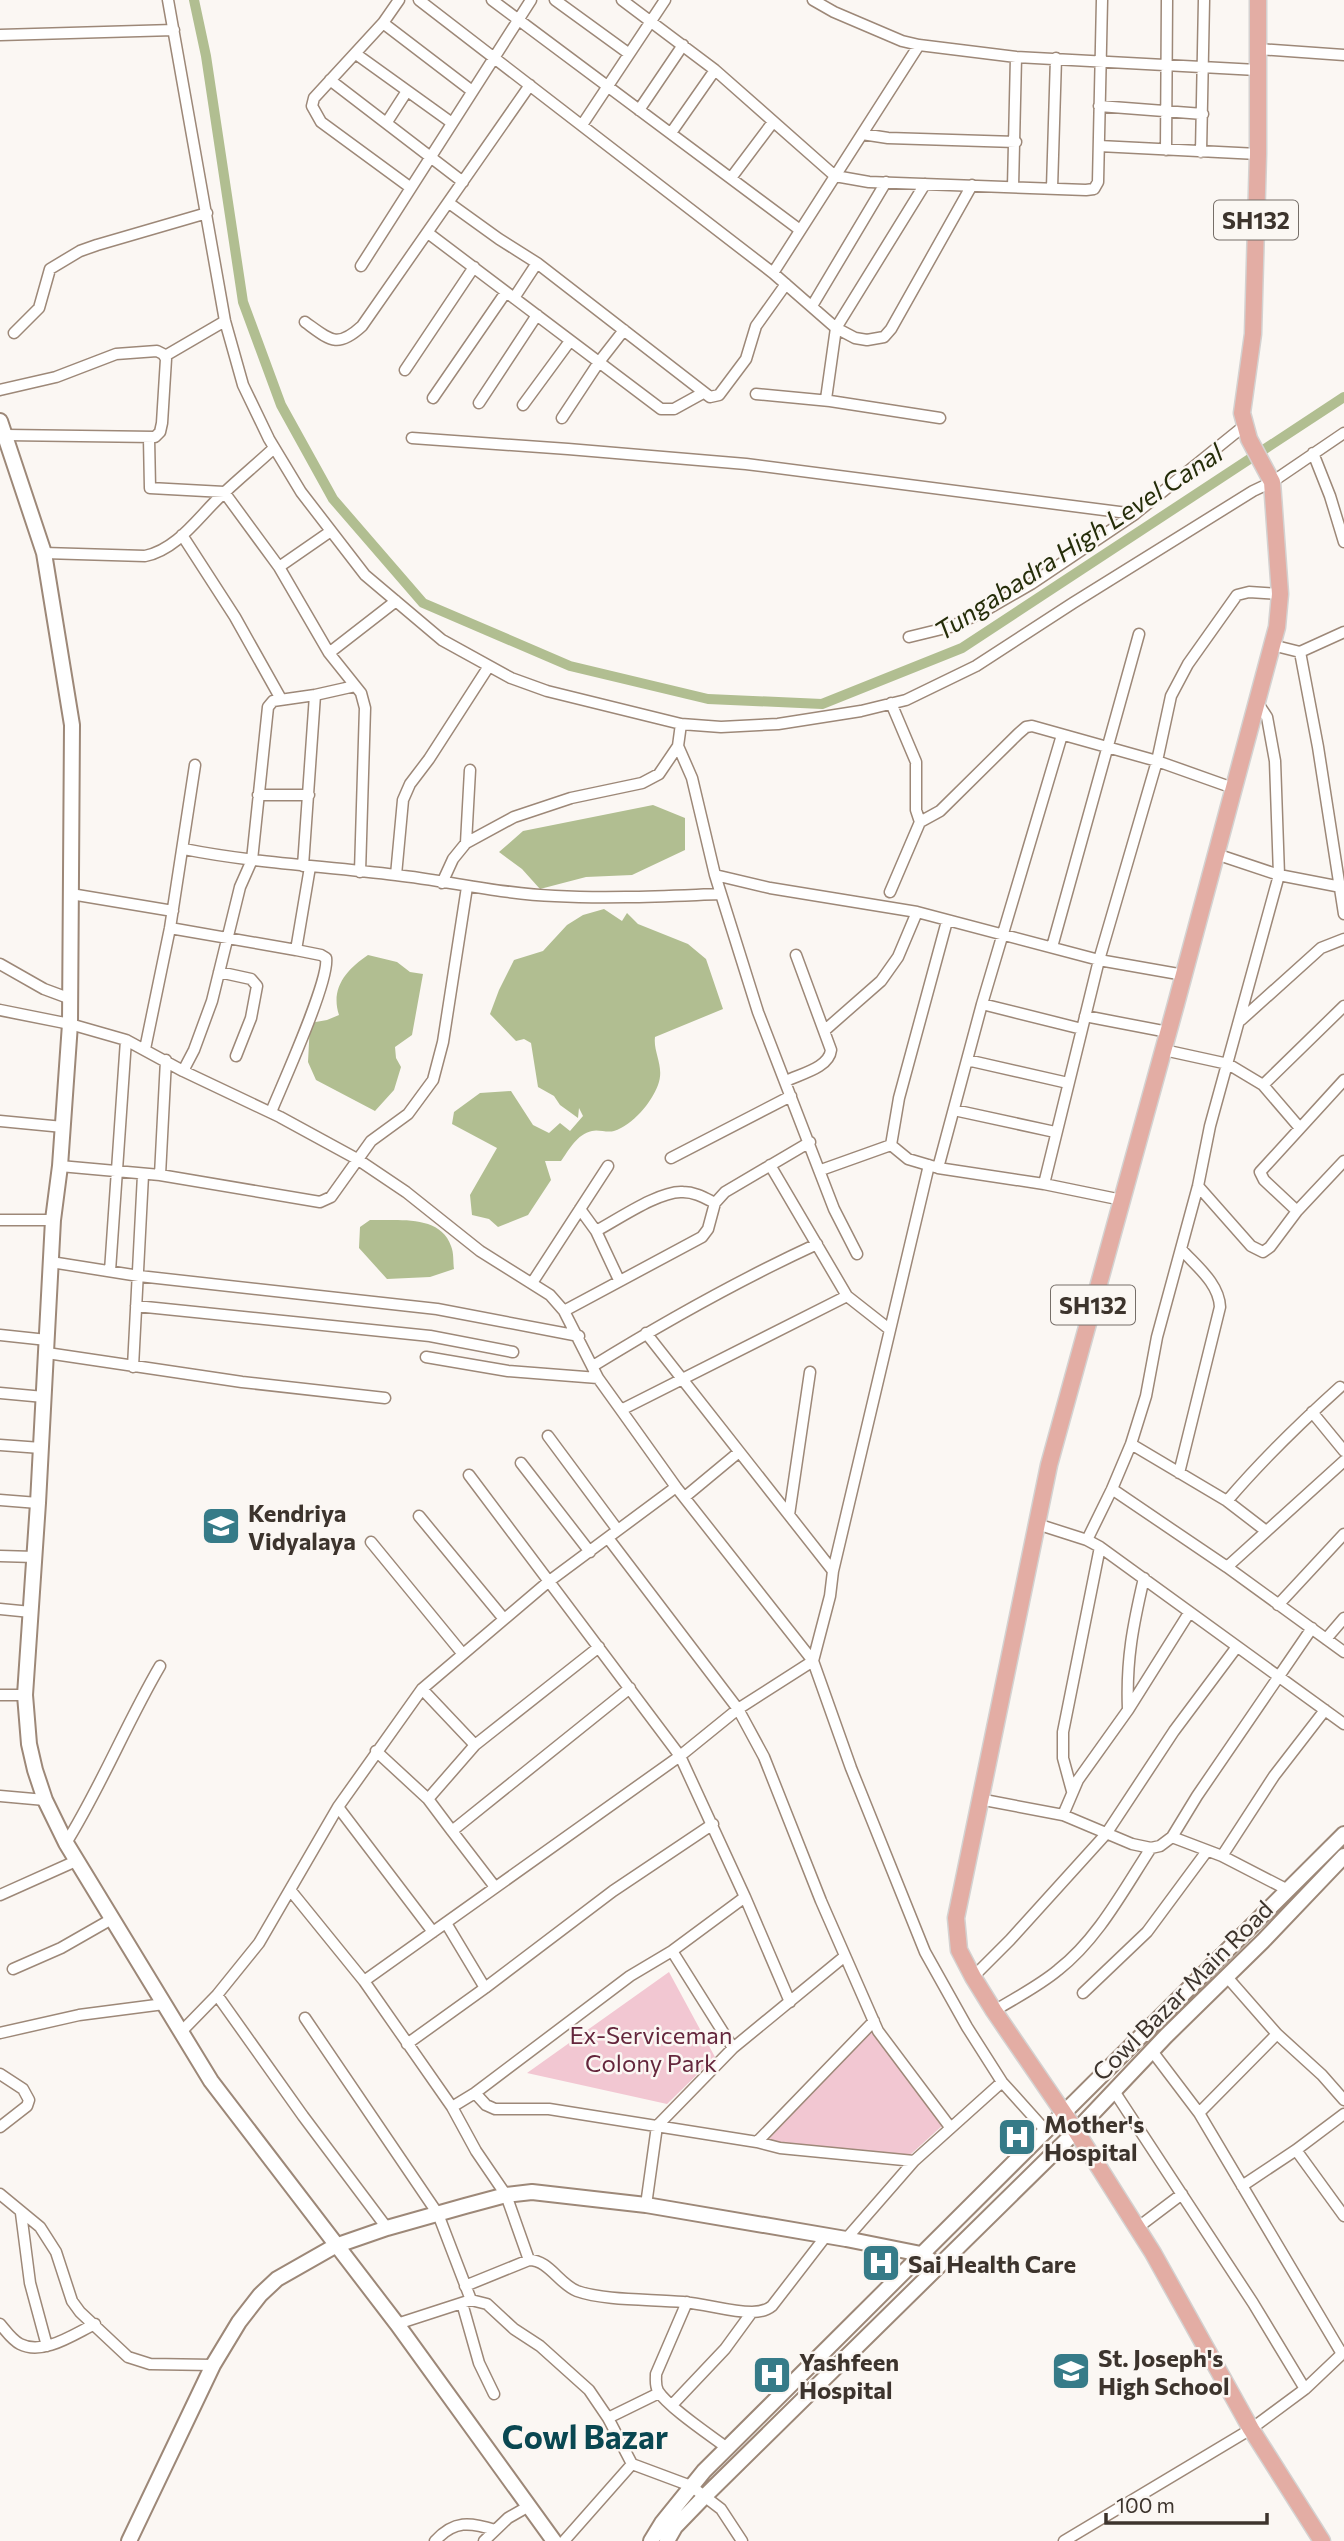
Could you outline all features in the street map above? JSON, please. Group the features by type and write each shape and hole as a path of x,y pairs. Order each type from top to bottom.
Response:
{"main road":[{"name":"SH132","path":"1258,0 1258,155 1253,334 1243,404 1246,432 1270,478 1280,594 1272,645 1049,1465 956,1918 959,1950 973,1977 1137,2228 1251,2430 1322,2541"}],"street":[{"path":"168,0 225,321 243,385 274,448 301,492 365,575 442,640 512,678 547,691 681,724 722,727 778,724 861,712 906,700 975,666 1344,433"},
{"path":"399,0 383,23 314,98 312,106 321,122 411,187"},
{"path":"419,0 773,273 836,328 855,338 867,340 884,337 891,329 972,185"},
{"path":"492,0 800,230"},
{"path":"361,266 531,0"},
{"path":"555,0 628,53"},
{"path":"622,0 715,70 835,176 925,184 1094,189 1098,183 1102,0"},
{"path":"582,125 665,0"},
{"path":"813,0 834,12 902,41 919,45 1016,57 1257,71"},
{"path":"1166,150 1167,0"},
{"path":"1201,152 1203,0"},
{"path":"383,23 472,91"},
{"path":"0,35 174,30"},
{"path":"639,110 683,45"},
{"path":"773,273 919,45"},
{"path":"1258,48 1344,54"},
{"path":"356,54 452,123"},
{"path":"1013,187 1016,57"},
{"path":"1052,188 1056,58"},
{"path":"671,133 715,70"},
{"path":"330,79 463,183"},
{"path":"304,322 327,338 338,341 349,337 362,326 530,85"},
{"path":"387,122 407,91"},
{"path":"1099,106 1203,114"},
{"path":"731,178 772,122"},
{"path":"862,134 888,138 1016,142"},
{"path":"1099,146 1258,155"},
{"path":"812,306 886,182"},
{"path":"830,401 826,399 836,328 925,184"},
{"path":"449,203 499,240 537,263 702,393 715,397 746,359 756,326 786,284"},
{"path":"14,333 39,308 48,274 53,267 80,251 97,245 207,213"},
{"path":"428,233 661,409 674,409 702,393"},
{"path":"433,398 537,263"},
{"path":"405,370 474,267"},
{"path":"479,403 537,315"},
{"path":"165,356 225,321"},
{"path":"562,418 624,330"},
{"path":"523,405 570,341"},
{"path":"0,390 56,377 116,354 157,351 165,356"},
{"path":"6,435 155,436 160,432 162,424 165,356"},
{"path":"756,394 830,401 940,418"},
{"path":"0,421 44,552 72,725 70,1024 60,1166 53,1220 25,1695 34,1770 45,1800 76,1861 211,2081 397,2324 554,2541"},
{"path":"909,637 950,628 1031,584 1135,514 1246,432"},
{"path":"149,438 150,488 224,492"},
{"path":"412,438 746,464 1135,514"},
{"path":"44,552 145,556 166,549 274,448"},
{"path":"1313,453 1344,542"},
{"path":"224,492 279,567 328,653 364,699 360,872"},
{"path":"279,567 331,531"},
{"path":"182,535 235,617 281,699"},
{"path":"1044,1184 1098,960 1157,761 1171,696 1188,664 1237,596 1250,592 1280,594"},
{"path":"328,653 396,601"},
{"path":"1272,645 1300,652 1344,632"},
{"path":"1052,947 1139,634"},
{"path":"1300,652 1344,914"},
{"path":"396,875 406,790 489,666"},
{"path":"183,1071 201,1031 240,887 251,860 268,707 273,701 281,699 355,686"},
{"path":"296,950 306,867 314,695"},
{"path":"1087,1540 1131,1444 1146,1396 1157,1337 1198,1185 1210,1126 1279,875 1275,761 1267,717 1257,702"},
{"path":"891,704 916,762 916,810 920,822"},
{"path":"442,883 453,859 466,844 514,817 571,797 642,783 659,774 678,746 681,724"},
{"path":"891,892 920,822 940,811 1026,727 1032,726 1157,761 1233,788"},
{"path":"364,1981 681,1756 738,1710 813,1661 889,1329 934,1166 954,1110 982,1004 1062,735"},
{"path":"678,746 692,778 720,894 758,1012 834,1209 857,1254"},
{"path":"145,1049 184,849 195,765"},
{"path":"466,844 471,770"},
{"path":"258,795 309,795"},
{"path":"184,849 251,860 396,875 553,897 720,894"},
{"path":"1216,854 1279,875 1341,887"},
{"path":"715,875 782,890 917,912 1098,960 1184,975"},
{"path":"60,1166 160,1175 320,1202 331,1197 357,1158 372,1141 408,1114 433,1080 443,1042 467,887"},
{"path":"71,894 173,911"},
{"path":"824,1031 881,981 898,957 917,912"},
{"path":"891,1145 899,1098 947,921"},
{"path":"170,928 226,936 326,958 327,966 314,1007 271,1112"},
{"path":"1240,1021 1321,948 1344,939"},
{"path":"786,1081 828,1060 831,1050 796,955"},
{"path":"0,964 44,989 71,999"},
{"path":"219,972 251,979 257,986 251,1017 236,1056"},
{"path":"982,1004 1082,1029"},
{"path":"1263,1085 1344,1006"},
{"path":"0,1010 70,1024 125,1040 183,1071 271,1112 357,1158 480,1251 550,1295 565,1311 598,1378 676,1487 813,1661 912,1925 967,2027 1002,2082 1047,2132"},
{"path":"1084,1017 1168,1032"},
{"path":"110,1271 125,1040"},
{"path":"1164,1050 1228,1064 1263,1085 1299,1127"},
{"path":"160,1175 166,1060"},
{"path":"967,1060 1068,1083"},
{"path":"1297,1211 1265,1181 1260,1172 1344,1080"},
{"path":"671,1158 792,1096"},
{"path":"954,1110 1055,1132"},
{"path":"0,1121 63,1127"},
{"path":"565,1311 702,1237 708,1229 715,1203 725,1192 810,1142"},
{"path":"891,1145 908,1159 934,1166 1122,1200"},
{"path":"821,1170 891,1145"},
{"path":"1198,1185 1257,1250 1263,1252 1344,1161"},
{"path":"770,1165 847,1296 889,1329"},
{"path":"532,1283 608,1166"},
{"path":"133,1367 143,1175"},
{"path":"596,1231 662,1196 679,1191 693,1192 715,1203"},
{"path":"580,1209 596,1231 619,1280"},
{"path":"0,1220 53,1220"},
{"path":"593,1366 747,1277 817,1244"},
{"path":"1179,1473 1220,1307 1216,1287 1181,1249"},
{"path":"51,1262 139,1276 437,1309 579,1336"},
{"path":"621,1410 847,1296"},
{"path":"136,1306 430,1336 513,1352"},
{"path":"646,1333 833,1571"},
{"path":"0,1335 133,1367 385,1398"},
{"path":"426,1357 508,1371 598,1378"},
{"path":"789,1516 810,1372"},
{"path":"1227,1501 1255,1468 1340,1387"},
{"path":"0,1393 44,1397"},
{"path":"1312,1412 1344,1451"},
{"path":"548,1436 617,1529"},
{"path":"1131,1444 1227,1501 1266,1531"},
{"path":"0,1445 41,1448"},
{"path":"685,1496 739,1452"},
{"path":"1227,1567 1344,1461"},
{"path":"521,1463 590,1552"},
{"path":"469,1475 681,1756 790,2002"},
{"path":"181,2032 217,1995 259,1943 338,1807 422,1689 548,1582 676,1487"},
{"path":"1112,1489 1227,1567 1344,1653"},
{"path":"0,1500 38,1503"},
{"path":"419,1516 504,1619"},
{"path":"1037,1524 1101,1547 1236,1648 1344,1724"},
{"path":"1278,1605 1344,1534"},
{"path":"608,1538 738,1710 770,1770 878,2031 950,2127"},
{"path":"371,1542 462,1653"},
{"path":"1072,1791 1063,1758 1063,1732 1101,1547"},
{"path":"0,1556 35,1557"},
{"path":"1128,1710 1126,1674 1129,1645 1144,1578"},
{"path":"0,1609 31,1612"},
{"path":"1063,1815 1072,1791 1128,1710 1189,1613"},
{"path":"1326,1639 1344,1618"},
{"path":"979,1799 1063,1815 1106,1834 1151,1848 1160,1846 1172,1837 1312,1628"},
{"path":"428,1799 475,1745 599,1647"},
{"path":"973,1977 1106,1834 1174,1731 1236,1648"},
{"path":"66,1843 87,1810 125,1728 160,1666"},
{"path":"452,1831 630,1688"},
{"path":"422,1689 475,1745"},
{"path":"0,1695 25,1695"},
{"path":"1222,1856 1274,1776 1325,1710"},
{"path":"376,1751 428,1799 495,1887"},
{"path":"0,1796 45,1800"},
{"path":"338,1807 433,1932"},
{"path":"407,2043 613,1891 713,1824"},
{"name":"Cowl Bazar Main Road","path":"651,2541 691,2486 727,2448 1344,1834"},
{"path":"1172,1837 1222,1856 1288,1890"},
{"path":"994,2011 1059,1970 1084,1944 1116,1902 1151,1848"},
{"path":"1083,1993 1147,1932 1207,1851"},
{"name":"Cowl Bazar Main Road","path":"667,2541 675,2527 705,2496 1076,2131 1152,2050 1344,1856"},
{"path":"0,1895 76,1861"},
{"path":"290,1891 364,1981 452,2107 476,2151 506,2195 529,2260"},
{"path":"452,2107 475,2093 630,1976 672,1951 745,1897"},
{"path":"13,1969 61,1948 110,1920"},
{"path":"446,1923 485,1988"},
{"path":"672,1951 733,2048"},
{"path":"646,2205 657,2126 733,2048 845,1956"},
{"path":"1227,1977 1277,2034 1322,2075 1344,2100"},
{"path":"217,1995 387,2228"},
{"path":"0,2033 79,2015 164,2004"},
{"path":"305,2018 438,2214 465,2286 479,2363 494,2394"},
{"path":"757,2142 874,2021"},
{"path":"1199,2113 1277,2034"},
{"path":"1053,2541 1063,2541 1251,2430 1305,2389 1343,2353 1199,2113 1152,2050"},
{"path":"0,2074 23,2090 29,2100 27,2106 0,2127"},
{"path":"846,2239 914,2161 1002,2082"},
{"path":"1114,2091 1253,2303 1305,2389"},
{"path":"475,2093 486,2105 495,2109 550,2109 780,2148 914,2161"},
{"path":"1242,2186 1344,2114"},
{"path":"1296,2150 1344,2216"},
{"path":"129,2541 213,2365 239,2322 261,2295 278,2279 335,2246 387,2228 506,2195 532,2192 646,2205 846,2239 921,2255 939,2266"},
{"path":"0,2194 40,2227 48,2237 56,2252 72,2301 80,2312 128,2357 150,2364 213,2365"},
{"path":"1137,2228 1182,2194"},
{"path":"21,2213 30,2283 47,2346"},
{"path":"465,2286 529,2260 541,2262 567,2287 584,2293 687,2302 760,2312 772,2306 826,2236"},
{"path":"397,2324 467,2302 487,2304 514,2329 550,2354 589,2390 608,2418 632,2464 691,2486 721,2509 742,2541"},
{"path":"687,2302 656,2375 656,2385 659,2393 672,2405 727,2448"},
{"path":"672,2405 725,2349 752,2312"},
{"path":"0,2324 20,2344 30,2347 47,2346 95,2324"},
{"path":"608,2418 659,2393"},
{"path":"564,2541 632,2464"},
{"path":"484,2541 508,2518 529,2506"},
{"path":"435,2541 445,2530 456,2525 480,2525 495,2530"}],"green space":[{"name":"Ex-Serviceman Colony Park","path":"669,1972 715,2057 667,2104 527,2073"},
{"path":"872,2030 943,2125 910,2155 768,2140"}],"shaded area":[{"path":"653,805 685,818 685,850 632,875 586,877 540,889 522,869 499,852 523,831"},
{"path":"604,909 622,921 627,913 638,924 688,944 706,959 723,1009 655,1037 660,1078 646,1106 621,1128 582,1135 561,1161 545,1161 551,1180 528,1215 498,1227 489,1219 472,1215 470,1195 497,1148 452,1124 454,1112 480,1093 511,1091 533,1125 549,1133 560,1123 570,1131 583,1116 579,1108 578,1118 560,1105 554,1096 538,1087 531,1043 524,1039 516,1041 490,1014 514,960 543,951 567,925 583,915"},
{"path":"368,955 397,962 410,972 423,974 412,1035 395,1047 396,1058 401,1067 394,1090 375,1111 316,1080 308,1062 310,1023 339,1015 337,996 342,980 353,966"},
{"path":"370,1220 416,1221 438,1229 451,1246 454,1269 430,1277 387,1279 359,1248 360,1227"}],"waterway":[{"name":"Tungabadra High Level Canal","path":"194,0 206,56 243,302 281,405 333,499 423,603 570,666 708,699 822,704 962,648 1344,397"}],"place":[{"name":"Kendriya Vidyalaya","path":"221,1526"},
{"name":"Mother's Hospital","path":"1017,2137"},
{"name":"Sai Health Care","path":"881,2263"},
{"name":"St. Joseph's High School","path":"1071,2371"},
{"name":"Yashfeen Hospital","path":"772,2375"}],"district":[{"name":"Cowl Bazar","path":"585,2436"}]}
